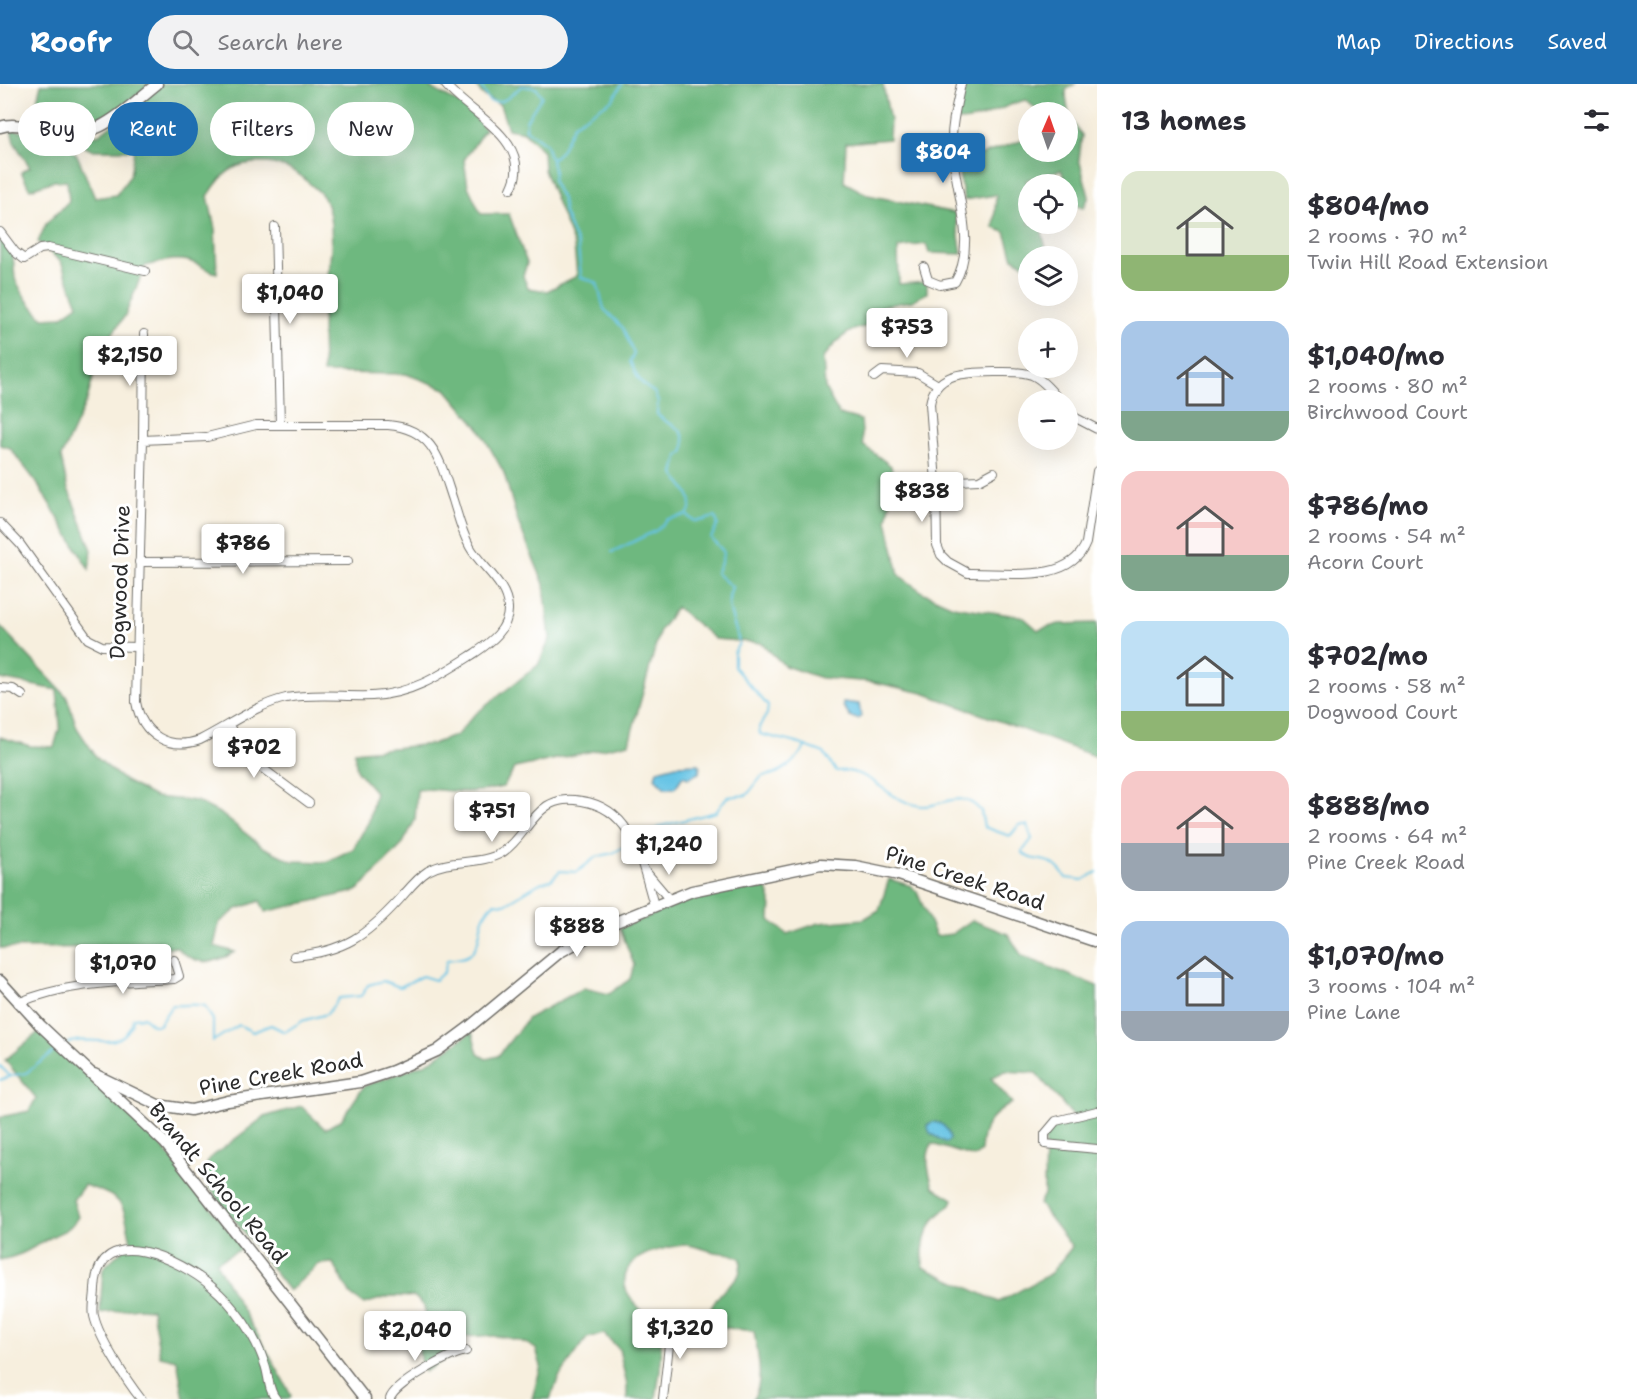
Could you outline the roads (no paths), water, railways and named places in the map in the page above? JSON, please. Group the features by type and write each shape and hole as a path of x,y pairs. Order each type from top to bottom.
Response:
{"street":[{"path":"0,127 14,125 62,135 92,132 112,122 157,84"},
{"path":"445,84 453,96 485,118 513,154 517,169 511,189"},
{"path":"924,267 928,280 940,285 955,282 963,267 964,232 951,144 961,84"},
{"path":"275,227 280,424"},
{"path":"0,232 15,252 24,259 40,249 48,248 145,271"},
{"path":"143,440 144,334"},
{"path":"874,377 882,370 918,373 938,385"},
{"path":"1050,390 1032,375 1015,373 960,373 938,385 930,404 936,482 935,534 941,555 948,562 968,573 1045,572 1066,566 1083,552 1097,471"},
{"path":"1078,419 1097,429"},
{"name":"Dogwood Drive","path":"280,424 388,425 406,428 425,438 436,452 470,547 504,593 508,615 499,633 491,642 449,671 411,689 372,696 287,698 264,704 229,726 189,744 167,742 148,730 138,712 136,702 143,440 192,439 246,426 280,424"},
{"path":"936,482 979,480 994,472"},
{"path":"0,523 20,544 88,639 102,646 136,647"},
{"path":"139,562 348,561"},
{"path":"0,688 13,689 22,695"},
{"path":"229,726 254,762 309,803"},
{"path":"294,956 321,953 351,943 381,920 428,872 448,864 482,860 500,854 540,812 561,800 576,800 601,805 618,816 647,873 669,899"},
{"name":"Pine Creek Road","path":"94,1074 158,1105 190,1110 228,1101 360,1082 401,1068 437,1050 468,1028 560,952 611,924 692,891 821,864 839,864 899,875 1097,942"},
{"path":"647,873 654,905"},
{"path":"18,1003 43,992 67,988 174,979 179,976 174,960"},
{"name":"Brandt School Road","path":"0,981 18,1003 165,1143 365,1399"},
{"path":"1097,1111 1056,1121 1045,1134 1045,1144 1097,1149"},
{"path":"141,1399 124,1376 93,1313 99,1266 106,1258 128,1248 149,1253 173,1263 199,1277 224,1298 255,1340 276,1399"},
{"path":"663,1399 672,1318"},
{"path":"390,1399 395,1390 455,1353 465,1351"}],"water":[{"path":"843,702 859,704 861,717 858,719 850,717"},
{"path":"698,764 699,773 688,778 683,776 675,788 665,788 655,778 657,770 676,765"},
{"path":"933,1122 940,1123 947,1130 950,1139 946,1143 930,1133 927,1125"}],"waterway":[{"path":"480,84 489,101 499,102 511,96 522,86 536,88 542,96 526,121 526,129 546,144 554,170 553,182 562,199 564,213 578,246 581,277 597,283 604,309 623,328 634,354 630,361 642,383 654,392 658,402 657,414 681,431 684,451 678,456 674,474 690,498 690,509 687,515 697,521 715,517 718,524 711,538 723,551 722,561 716,573 732,587 729,608 739,643 734,653 734,667 768,706 767,714 759,727 760,734 797,743 824,753 836,771 848,771 868,778 905,802 925,806 949,800 965,800 981,811 984,827 1010,836 1019,825 1027,825 1032,839 1022,852 1027,856 1054,865 1066,878 1083,880 1097,872"},
{"path":"551,160 561,151 574,124 613,99 622,84"},
{"path":"612,552 657,530 668,519 687,515"},
{"path":"67,1044 83,1040 117,1039 124,1035 131,1026 133,1018 143,1017 153,1025 159,1025 172,1005 205,1006 213,1020 213,1041 239,1025 253,1032 271,1025 285,1032 302,1021 327,1014 339,998 361,996 368,985 383,981 400,987 422,976 435,980 444,972 447,960 465,957 475,949 484,916 494,903 505,904 540,883 551,880 560,871 577,872 596,857 613,853 661,826 716,812 727,797 747,795 762,776 776,773 787,767 806,746"},
{"path":"0,1066 10,1076 26,1073 59,1048"},
{"path":"0,1080 9,1077"}]}
